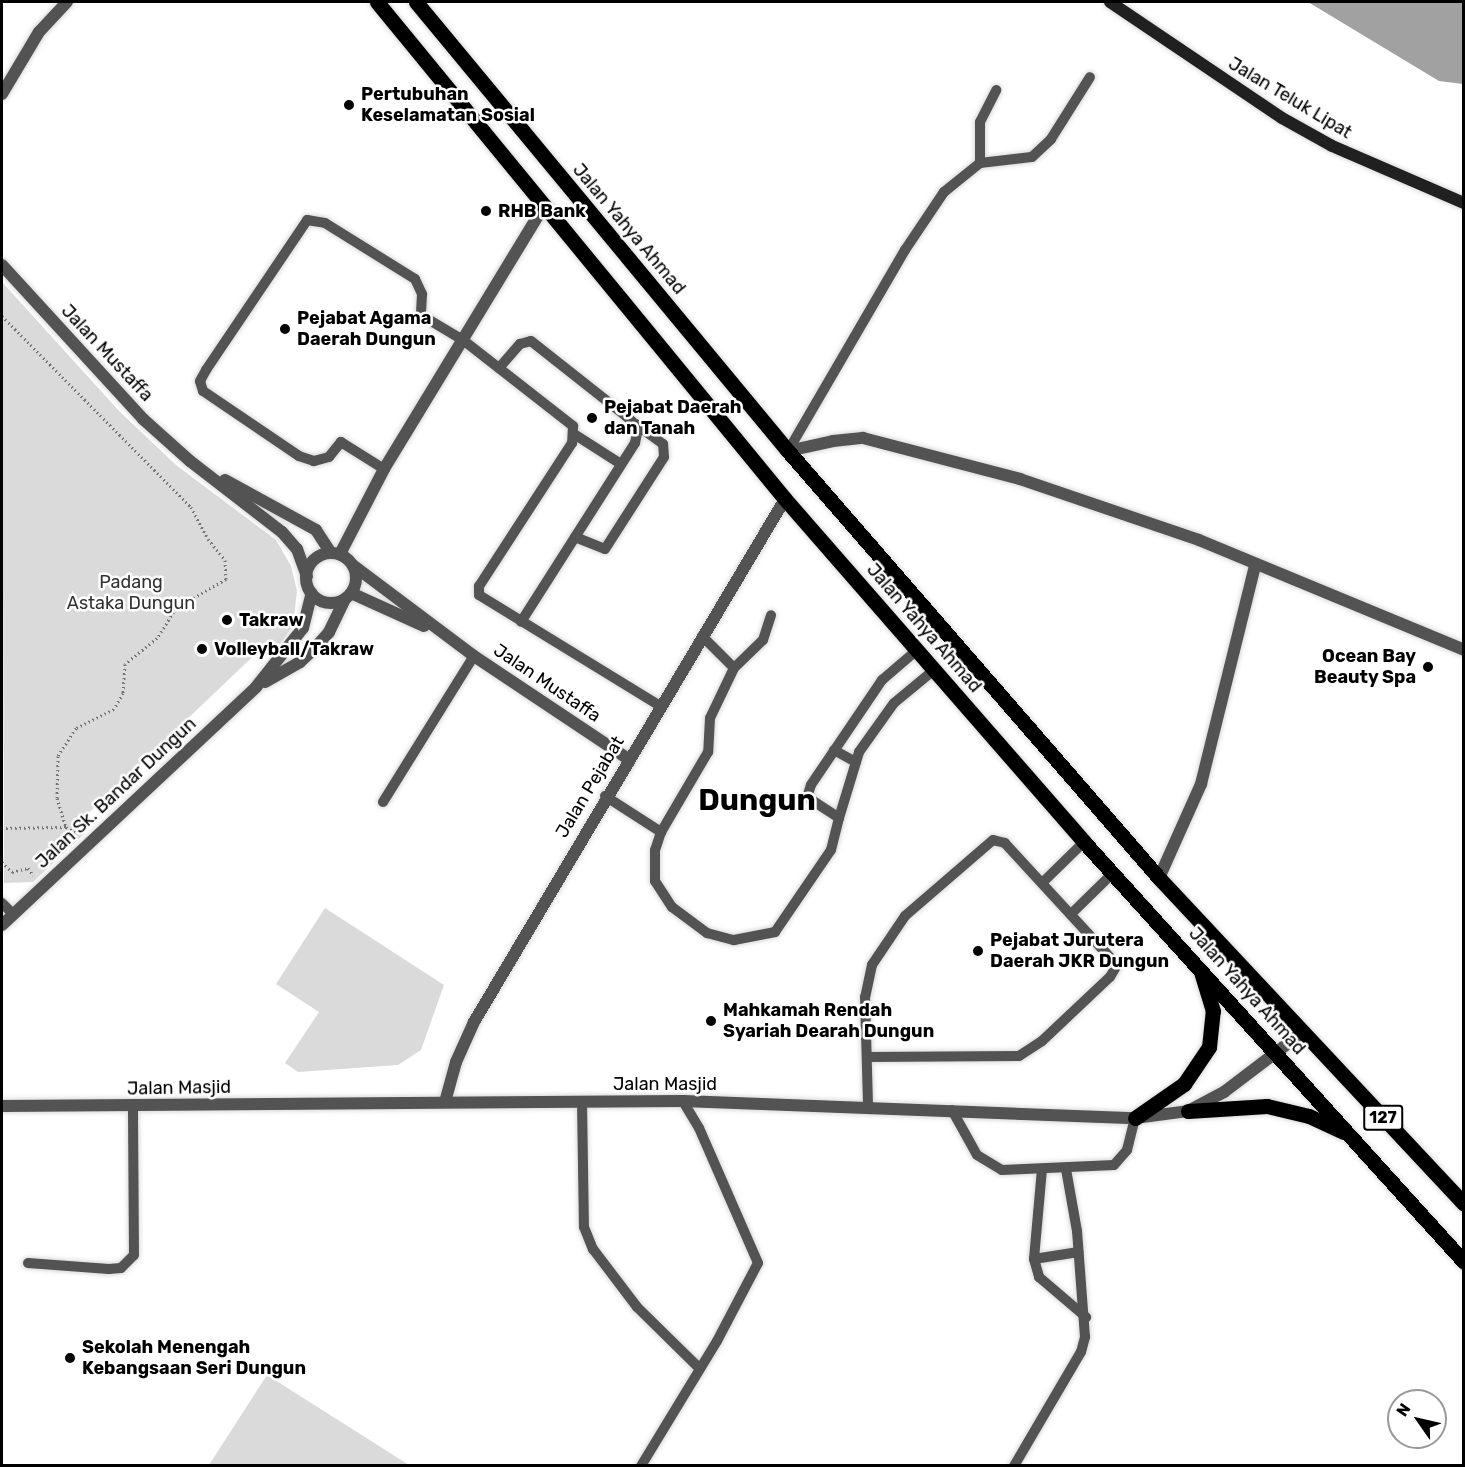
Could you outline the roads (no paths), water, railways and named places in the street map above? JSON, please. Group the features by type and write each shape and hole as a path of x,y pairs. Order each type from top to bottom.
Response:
{"main road":[{"name":"Jalan Yahya Ahmad","path":"377,2 785,499 1084,842 1464,1262"},
{"name":"Jalan Yahya Ahmad","path":"416,2 788,452 1159,878 1464,1204"},
{"name":"Jalan Teluk Lipat","path":"1110,2 1282,118 1332,146 1464,203"},
{"path":"1135,1118 1184,1084 1209,1047 1213,1011 1201,970"},
{"path":"1188,1111 1277,1107 1310,1116 1351,1136"}],"street":[{"path":"2,94 39,32 67,2"},
{"path":"336,554 354,566 356,575 348,596 327,602 312,593 307,576 315,560 336,554 384,469 544,206"},
{"name":"Jalan Mustaffa","path":"2,266 143,419 190,461 282,532 297,549 307,576"},
{"path":"788,452 849,438 879,441 1020,479 1198,540 1464,650"},
{"name":"Jalan Mustaffa","path":"190,461 316,530 336,554"},
{"name":"Jalan Pejabat","path":"445,1102 468,1032 627,758 785,499"},
{"path":"1159,878 1201,784 1255,565"},
{"name":"Jalan Mustaffa","path":"354,566 474,656 627,758"},
{"name":"Jalan Sk. Bandar Dungun","path":"2,925 256,687 303,628 312,593"},
{"name":"Jalan Mustaffa","path":"348,596 447,637"},
{"name":"Jalan Sk. Bandar Dungun","path":"256,687 300,662 313,650 333,625 348,596"},
{"name":"Jalan Masjid","path":"2,1106 133,1107 683,1101 1135,1118 1188,1111 1224,1092 1302,1032"}],"lane":[{"path":"788,452 905,250 944,192 980,163 1032,157 1051,139 1090,77"},
{"path":"980,163 980,122 996,90"},
{"path":"384,469 341,442 329,457 314,461 299,456 202,391 200,381 206,370 300,226 316,219 415,279 422,294 421,315 462,340 567,420 574,434 621,465"},
{"path":"499,368 520,344 531,340 663,444 664,457 605,549 575,537"},
{"path":"521,621 635,443 635,424"},
{"path":"574,434 479,586 479,595 660,706"},
{"path":"771,615 763,640 735,668 710,718 708,752 661,832 655,850 655,881 672,907 707,933 734,940 775,932 831,850 856,762 894,703 934,670"},
{"path":"702,636 735,668"},
{"path":"839,818 807,797 811,784 882,680 917,650"},
{"path":"383,802 474,656"},
{"path":"834,750 856,762"},
{"path":"605,796 661,832"},
{"path":"867,1057 1008,1058 1031,1049 1110,977 1117,965 1005,843 993,840 905,916 893,930 866,981 867,1057 868,1107"},
{"path":"1042,883 1084,842"},
{"path":"1071,914 1113,873"},
{"path":"2,903 13,914"},
{"path":"641,1466 700,1370 753,1278 758,1263 699,1128 683,1101"},
{"path":"582,1102 584,1227 593,1249 637,1307 700,1370"},
{"path":"28,1263 109,1269 121,1268 134,1255 133,1107"},
{"path":"952,1110 977,1155 1002,1170 1066,1169 1114,1165 1120,1161 1127,1150 1135,1118"},
{"path":"1042,1169 1034,1259 1040,1277 1086,1317"},
{"path":"1014,1466 1081,1352 1086,1317 1066,1169"},
{"path":"1034,1259 1078,1252"}],"place":[{"name":"Pertubuhan Keselamatan Sosial","path":"349,105"},
{"name":"RHB Bank","path":"486,211"},
{"name":"Pejabat Agama Daerah Dungun","path":"285,329"},
{"name":"Pejabat Daerah dan Tanah","path":"592,418"},
{"name":"Takraw","path":"227,620"},
{"name":"Volleyball/Takraw","path":"202,649"},
{"name":"Ocean Bay Beauty Spa","path":"1428,667"},
{"name":"Pejabat Jurutera Daerah JKR Dungun","path":"978,951"},
{"name":"Mahkamah Rendah Syariah Dearah Dungun","path":"711,1021"},
{"name":"Sekolah Menengah Kebangsaan Seri Dungun","path":"70,1358"}],"district":[{"name":"Dungun","path":"757,800"}],"park label":[{"name":"Padang Astaka Dungun","path":"131,593"}]}
